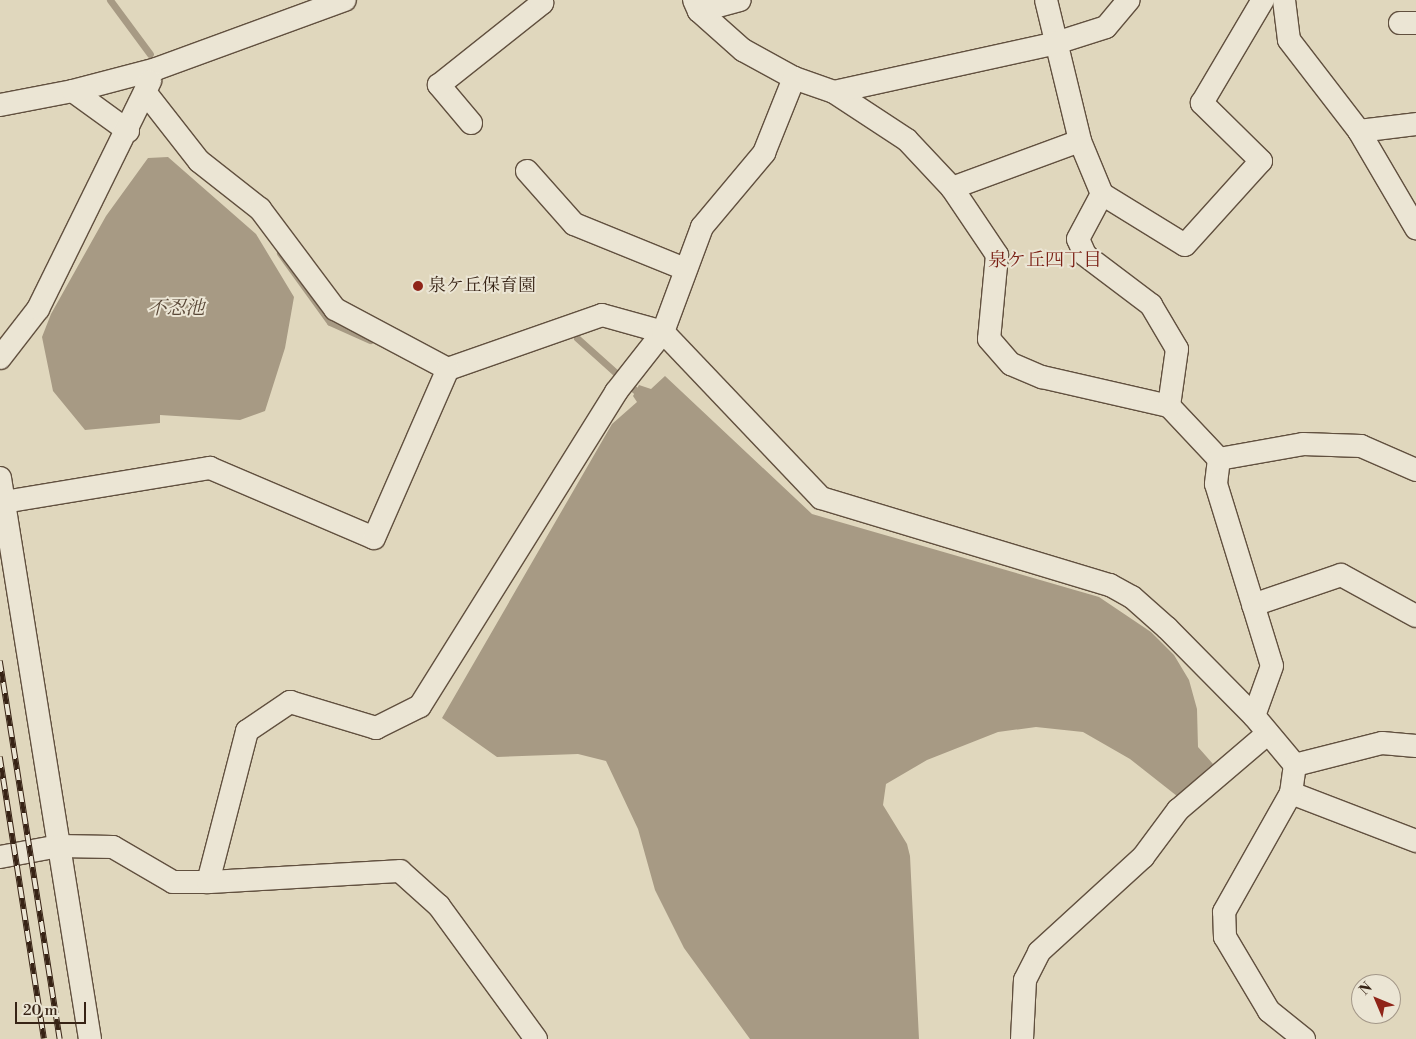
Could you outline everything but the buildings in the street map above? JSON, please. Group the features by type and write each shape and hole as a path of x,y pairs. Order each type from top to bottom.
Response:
{"street":[{"path":"0,105 73,91 156,69 345,0"},
{"path":"471,123 438,85 542,3 541,0"},
{"path":"696,6 740,0"},
{"path":"1046,0 1080,141 1102,194 1185,245 1261,161 1202,103 1263,0"},
{"path":"834,92 1056,43 1106,27 1129,0"},
{"path":"1284,0 1289,40 1359,131 1416,228"},
{"path":"696,6 743,50 794,78 834,92 908,140 952,188 997,255 989,338 1011,364 1042,377 1169,406 1219,459"},
{"path":"0,358 38,309 128,131 156,69"},
{"path":"208,882 247,731 290,702 376,728 420,706 616,392 663,332 702,227 764,153 794,78"},
{"path":"73,91 128,131"},
{"path":"145,92 199,161 260,209 335,309 448,369"},
{"path":"1359,131 1416,124"},
{"path":"952,188 1080,141"},
{"path":"528,172 574,224 685,269"},
{"path":"1102,194 1078,239 1085,255 1152,305 1177,349 1169,406"},
{"path":"4,502 210,468 374,538 448,369 602,315 663,332 822,498 1110,585 1132,597 1167,628 1254,716 1295,765 1291,793 1224,912 1226,937 1269,1011 1304,1039"},
{"path":"1219,459 1303,444 1361,446 1416,470"},
{"path":"1219,459 1216,484 1272,666 1254,716"},
{"path":"0,478 90,1039"},
{"path":"1253,605 1341,574 1416,616"},
{"path":"1022,1039 1025,980 1039,952 1143,857 1178,810 1268,733"},
{"path":"1295,765 1382,743 1416,746"},
{"path":"1291,793 1416,841"},
{"path":"0,857 59,846 113,847 173,882 208,882 400,871 439,906 536,1039"}],"water":[{"name":"不忍池","path":"168,157 256,234 294,297 285,348 265,411 240,420 160,415 160,423 85,430 53,391 42,337 51,314 106,216 148,158"},
{"path":"665,376 812,514 1099,597 1151,632 1174,655 1189,680 1197,709 1198,747 1213,764 1177,796 1130,759 1083,732 1036,727 998,732 927,760 886,784 883,805 907,844 910,856 919,1039 750,1039 684,948 655,890 638,829 606,761 578,754 497,757 442,718 612,424 637,402 633,396 639,385 651,389"}],"waterway":[{"path":"110,0 150,54"},
{"path":"280,253 330,322 370,340"},
{"path":"577,338 635,390"}],"railway":[{"path":"0,661 60,1039"},
{"path":"0,757 44,1039"}],"place":[{"name":"泉ケ丘保育園","path":"418,286"}],"district":[{"name":"泉ケ丘四丁目","path":"1045,261"}]}
